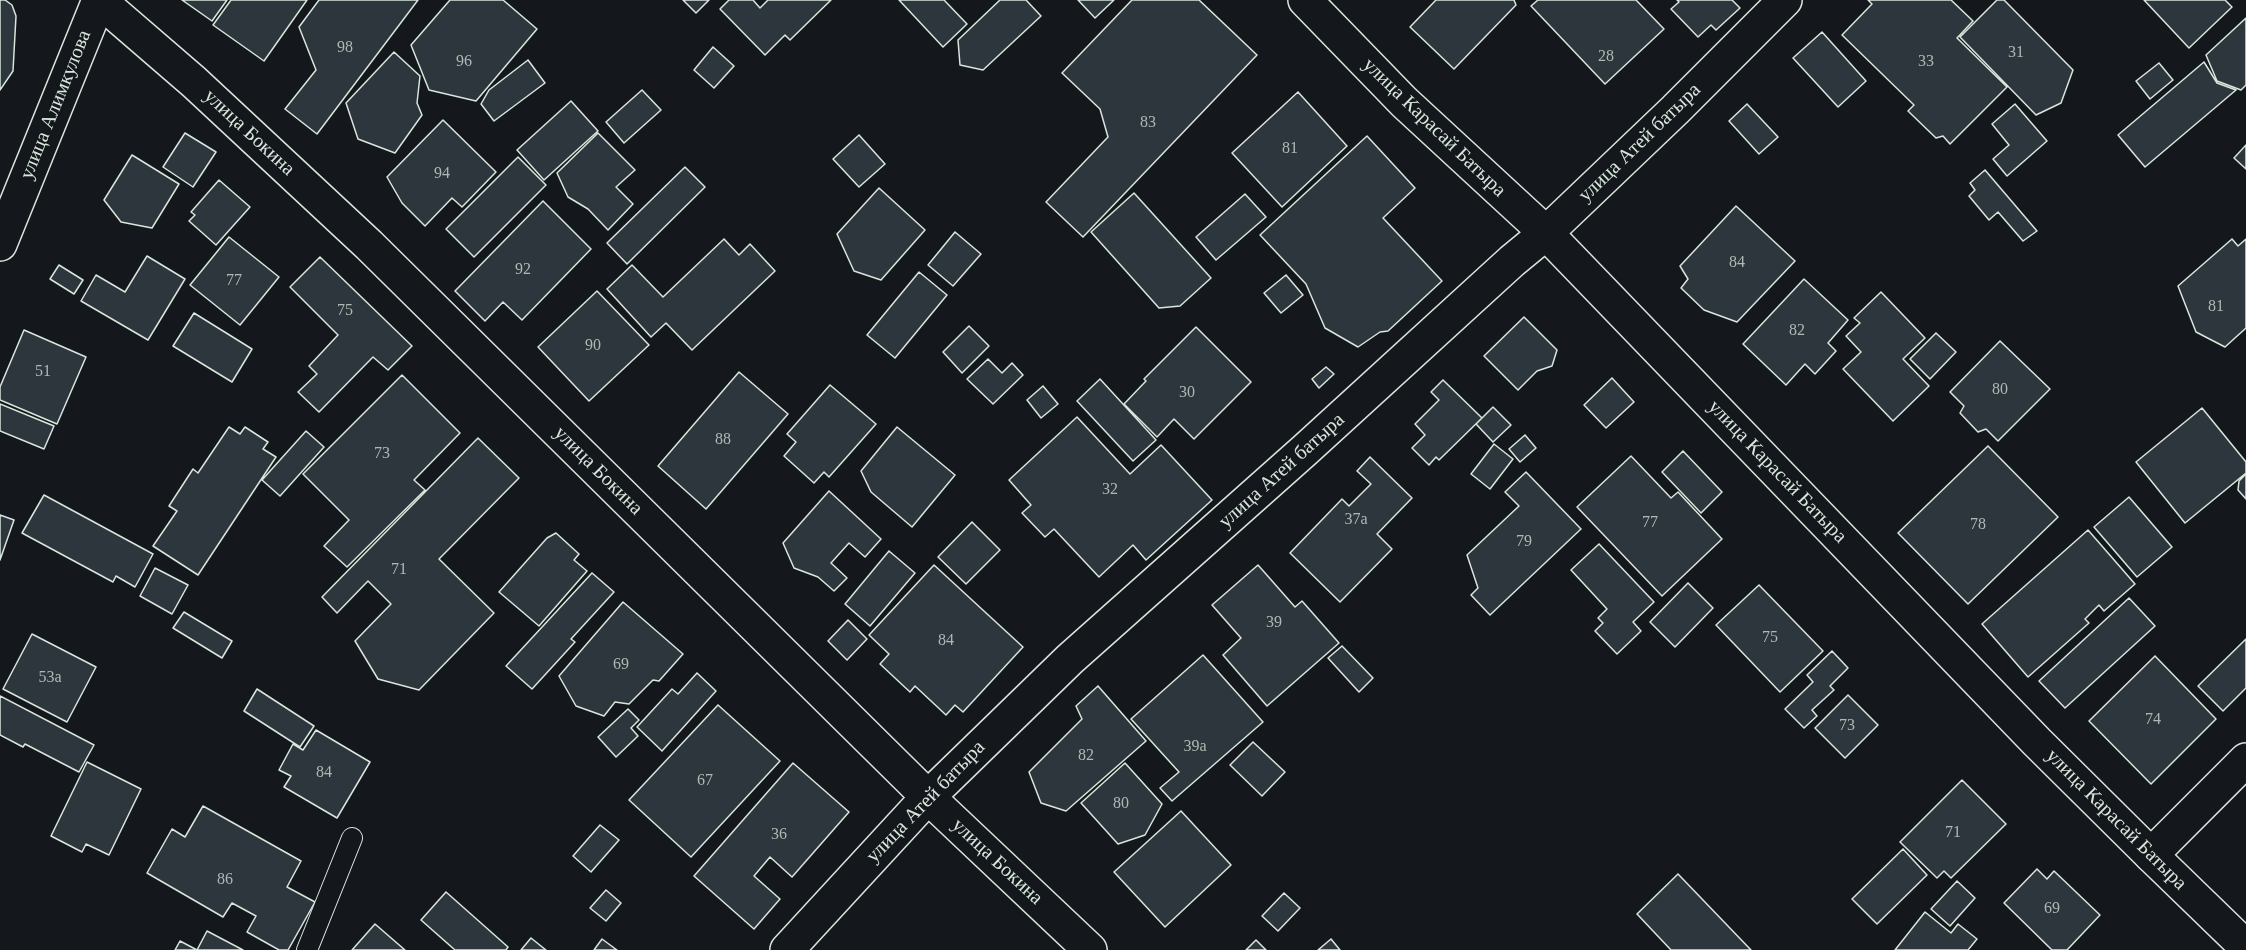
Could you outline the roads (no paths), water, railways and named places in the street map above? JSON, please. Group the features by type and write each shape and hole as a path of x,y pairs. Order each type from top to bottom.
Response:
{"street":[{"name":"улица Алимкулова","path":"0,244 99,0"},
{"name":"улица Бокина","path":"99,0 194,82 369,245 928,796 1090,950"},
{"name":"улица Карасай Батыра","path":"1305,0 1404,102 1545,233 2037,742 2246,947"},
{"name":"улица Атей батыра","path":"787,950 928,796 1070,659 1297,458 1545,233 1675,110 1785,0"},
{"path":"2151,855 2246,760"}],"lane":[{"path":"307,950 352,838"}]}
